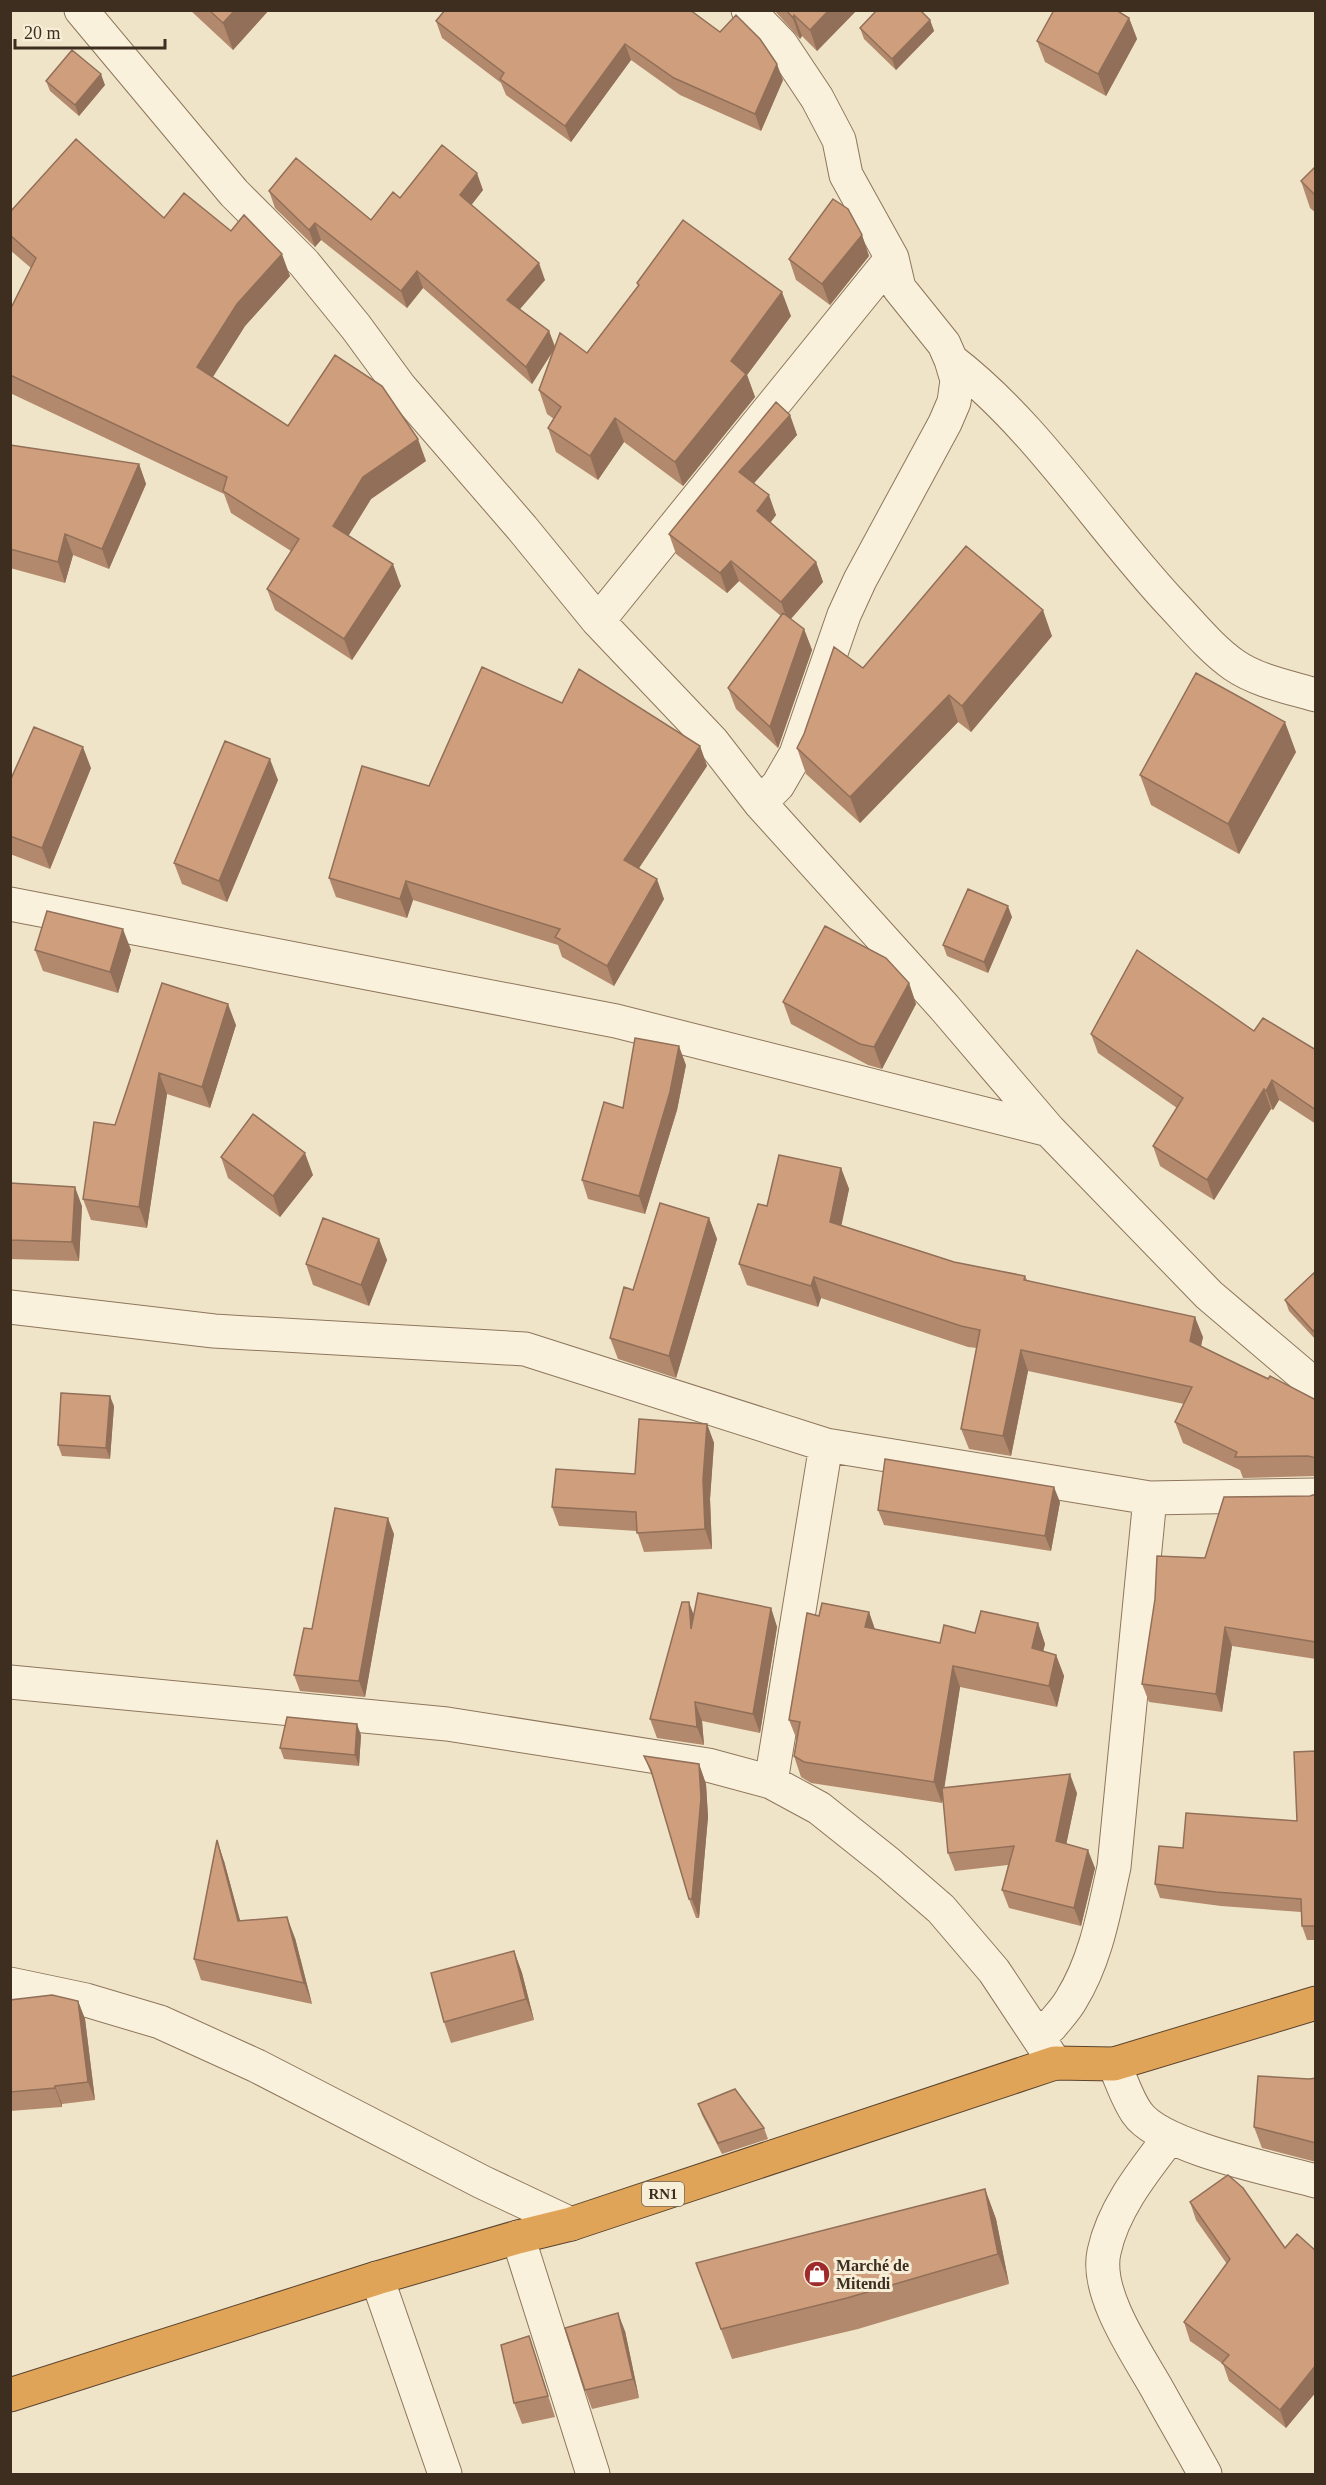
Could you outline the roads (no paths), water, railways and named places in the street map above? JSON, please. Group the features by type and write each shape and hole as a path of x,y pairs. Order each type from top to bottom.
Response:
{"highway":[{"name":"RN1","path":"10,2395 377,2278 571,2224 1055,2063 1114,2064 1316,2003"}],"street":[{"path":"81,10 234,193 304,263 356,327 400,387 522,528 598,621 712,741 760,803 944,1007 1049,1130 1209,1295 1316,1386"},
{"path":"748,10 781,44 817,98 839,140 846,175 892,258 899,288 944,344 957,381 954,402 945,423 844,615 796,754 778,785 760,803"},
{"path":"598,621 892,258"},
{"path":"951,360 975,378 999,402 1074,488 1151,582 1234,665 1267,680 1316,695"},
{"path":"10,904 616,1022 1049,1130"},
{"path":"10,1307 214,1331 525,1349 826,1445 1150,1498 1316,1495"},
{"path":"771,1782 826,1445"},
{"path":"1033,2028 1051,2026 1071,2000 1085,1972 1101,1926 1114,1867 1150,1498"},
{"path":"10,1682 447,1724 708,1765 771,1782 819,1808 941,1909 994,1971 1055,2063"},
{"path":"10,1984 86,2000 160,2022 257,2066 482,2182 571,2224"},
{"path":"1114,2064 1138,2115 1169,2138 1206,2151 1316,2181"},
{"path":"1169,2138 1137,2180 1114,2223 1103,2254 1104,2282 1118,2319 1205,2475"},
{"path":"518,2237 593,2475"},
{"path":"377,2278 445,2475"}],"place":[{"name":"Marché de Mitendi","path":"817,2274"}]}
